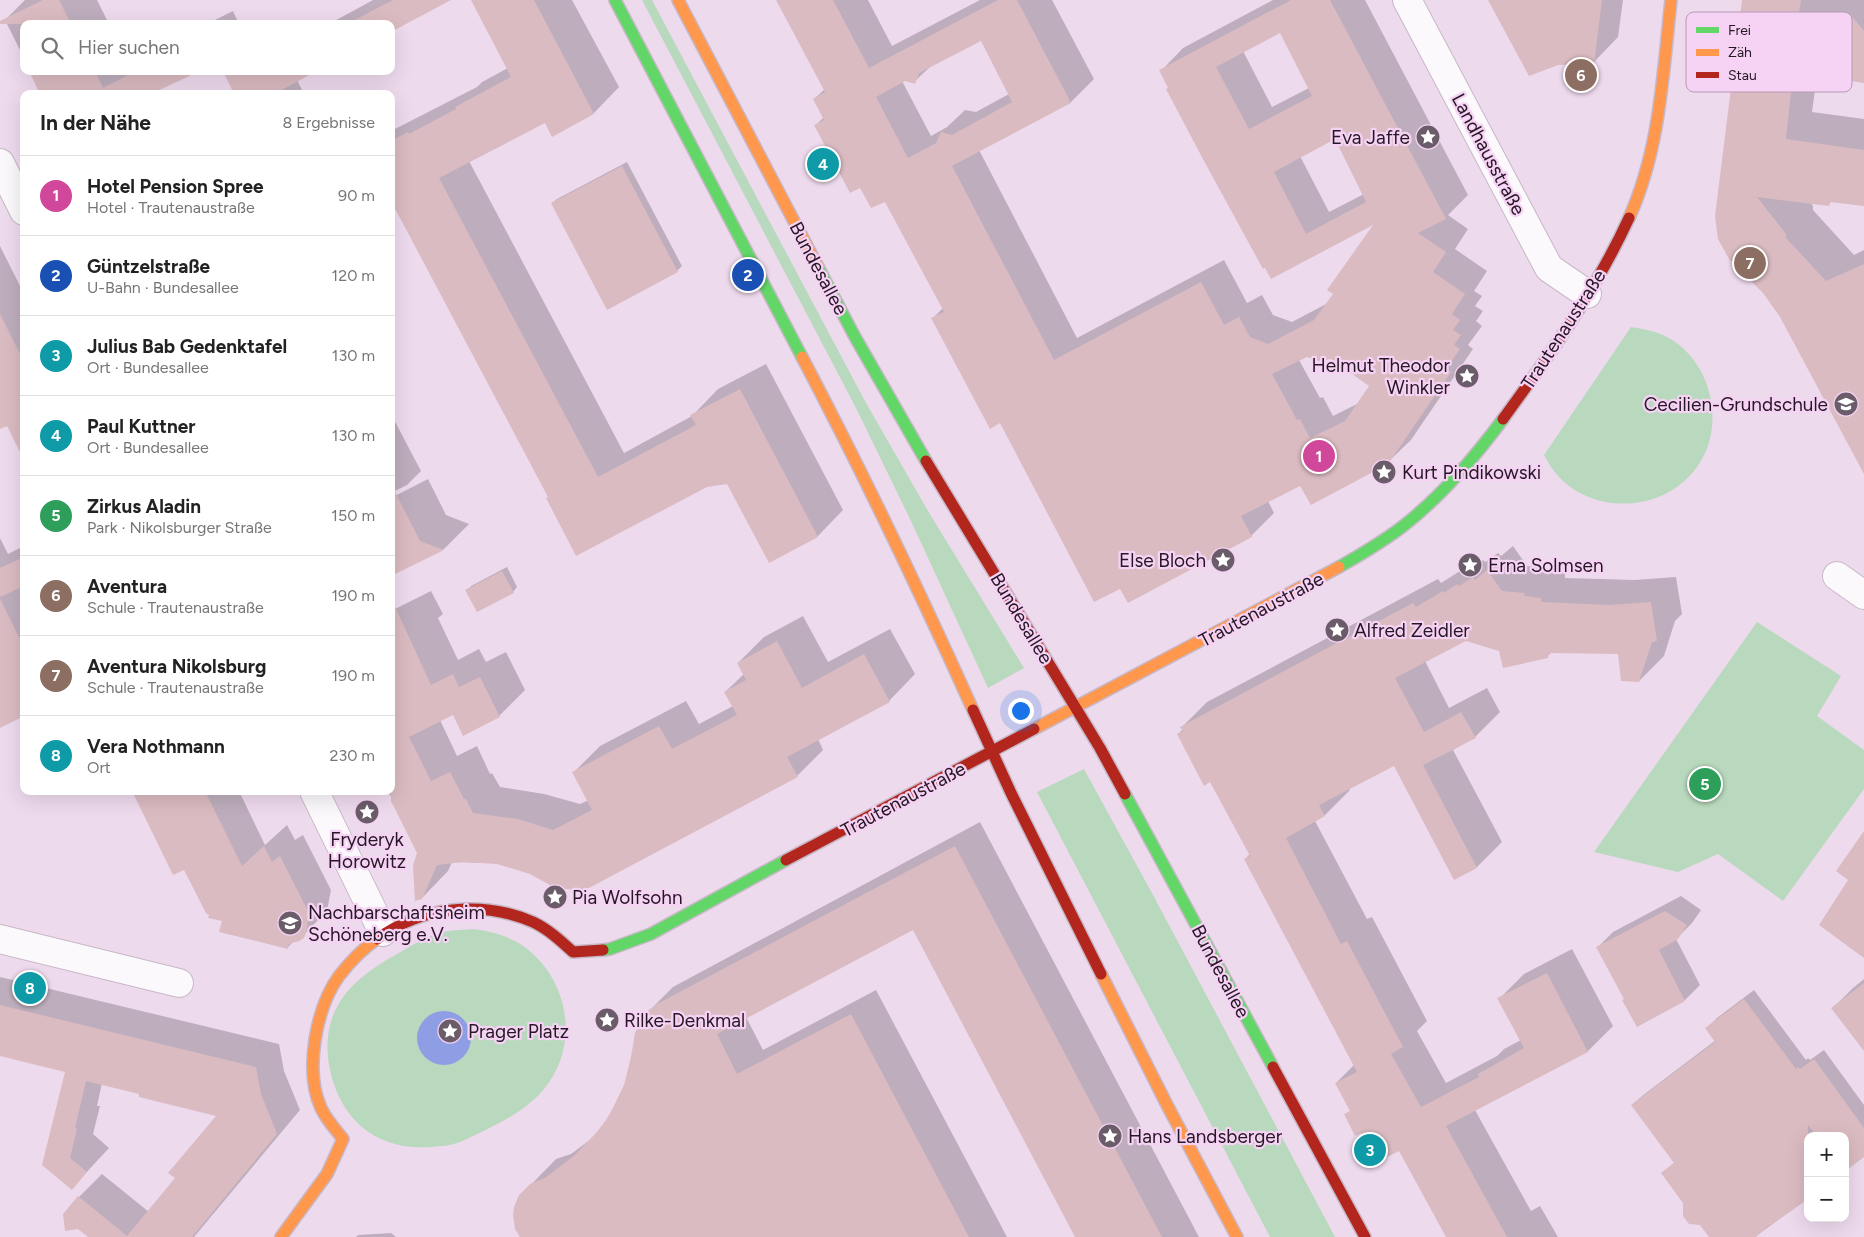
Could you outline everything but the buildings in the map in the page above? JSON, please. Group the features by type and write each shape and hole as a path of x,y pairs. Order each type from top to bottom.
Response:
{"main road":[{"path":"615,0 858,464 918,588 992,752 1167,1105 1237,1237"},
{"name":"Bundesallee","path":"678,0 855,337 928,464 1104,754 1365,1237"},
{"name":"Trautenaustraße","path":"383,932 415,916 449,909 482,908 534,922 573,952 610,949 651,934 758,875 1322,577 1388,537 1416,515 1461,470 1526,388 1587,294 1623,229 1646,172 1657,116 1671,0"},
{"path":"281,1237 327,1174 343,1140 324,1114 316,1090 313,1056 316,1031 327,997 341,973 360,950 383,932"}],"street":[{"name":"Landhausstraße","path":"1408,0 1549,268 1587,294"},
{"path":"0,163 20,202"},
{"path":"1837,576 1864,595"},
{"path":"316,795 383,932"},
{"path":"0,939 179,983"}],"green space":[{"path":"642,0 652,0 866,403 928,511 1024,668 988,688 911,521 856,408"},
{"path":"1631,327 1667,337 1682,347 1693,360 1703,374 1709,391 1712,408 1712,426 1709,443 1702,459 1689,476 1673,489 1655,498 1635,503 1614,503 1594,499 1575,490 1557,475 1544,455"},
{"path":"1757,622 1841,676 1817,716 1864,750 1864,789 1783,901 1718,854 1678,872 1594,852"},
{"path":"1084,769 1335,1237 1270,1237 1037,792"},
{"path":"472,929 500,935 520,944 541,962 552,978 565,1016 562,1054 555,1073 543,1090 525,1107 493,1126 460,1142 442,1146 411,1147 394,1144 378,1138 353,1118 335,1088 327,1048 328,1033 335,1011 346,993 353,986 386,960 433,935 447,931"}],"water":[{"path":"444,1011 454,1013 463,1019 469,1028 471,1038 469,1048 463,1057 454,1063 444,1065 434,1063 425,1057 419,1048 417,1038 419,1028 425,1019 434,1013"}],"traffic: fast":[{"path":"615,0 802,357"},
{"path":"818,267 855,337 926,461"},
{"path":"1339,567 1382,541 1420,512 1458,474 1503,419"},
{"path":"1125,794 1273,1067"},
{"path":"603,950 651,934 786,860"}],"traffic: slow":[{"path":"678,0 818,267"},
{"path":"1629,218 1648,166 1654,138 1659,111 1671,0"},
{"path":"802,357 890,532 973,710"},
{"path":"1034,729 1339,567"},
{"path":"281,1237 327,1174 343,1139 321,1108 313,1076 315,1040 324,1005 331,989 347,966 377,939"},
{"path":"1101,974 1167,1105 1237,1237"}],"traffic: jam":[{"path":"1503,419 1587,297 1629,218"},
{"path":"926,461 1100,748 1125,794"},
{"path":"973,710 1011,793 1101,974"},
{"path":"786,860 1034,729"},
{"path":"377,939 413,919 433,913 473,909 514,915 533,922 549,932 573,952 603,950"},
{"path":"1273,1067 1365,1237"}],"place":[{"name":"Aventura","path":"1581,75"},
{"name":"Eva Jaffe","path":"1428,137"},
{"name":"Paul Kuttner","path":"823,164"},
{"name":"Aventura Nikolsburg","path":"1750,263"},
{"name":"Güntzelstraße","path":"748,275"},
{"name":"Helmut Theodor Winkler","path":"1467,376"},
{"name":"Cecilien-Grundschule","path":"1846,404"},
{"name":"Hotel Pension Spree","path":"1319,456"},
{"name":"Kurt Pindikowski","path":"1384,472"},
{"name":"Else Bloch","path":"1223,560"},
{"name":"Erna Solmsen","path":"1470,565"},
{"name":"Alfred Zeidler","path":"1337,630"},
{"name":"Zirkus Aladin","path":"1705,784"},
{"name":"Fryderyk Horowitz","path":"367,812"},
{"name":"Pia Wolfsohn","path":"555,897"},
{"name":"Nachbarschaftsheim Schöneberg e.V.","path":"290,923"},
{"name":"Vera Nothmann","path":"30,988"},
{"name":"Rilke-Denkmal","path":"607,1020"},
{"name":"Prager Platz","path":"450,1031"},
{"name":"Hans Landsberger","path":"1110,1136"},
{"name":"Julius Bab Gedenktafel","path":"1370,1150"}]}
